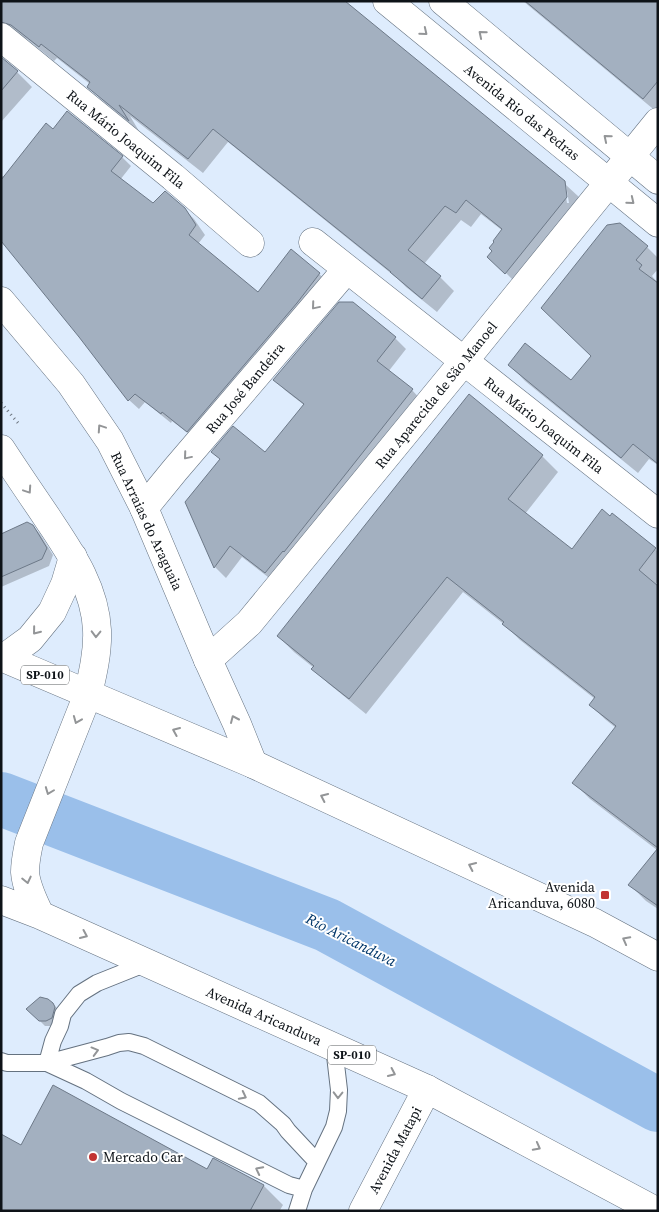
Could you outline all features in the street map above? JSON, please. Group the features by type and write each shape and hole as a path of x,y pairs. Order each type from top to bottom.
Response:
{"main road":[{"name":"Avenida Rio das Pedras","path":"386,1 658,223"},
{"path":"443,1 658,180"},
{"name":"Rua Mário Joaquim Fila","path":"1,37 173,176 250,243"},
{"name":"Rua Aparecida de São Manoel","path":"208,660 249,623 658,122"},
{"name":"Rua Mário Joaquim Fila","path":"313,242 658,514"},
{"name":"Rua José Bandeira","path":"144,508 347,268"},
{"name":"Rua Arraias do Araguaia","path":"1,301 71,384 110,441 144,508 253,764"},
{"path":"1,449 73,557 89,590 97,630 95,662 88,694 29,844 25,873 40,915"},
{"path":"3,657 30,639 52,612 73,557"},
{"name":"SP-010","path":"3,657 253,764 595,923 658,957"},
{"name":"Avenida Aricanduva","path":"1,900 40,915 427,1089 656,1211"},
{"name":"Avenida Matapi","path":"363,1211 427,1089"}],"lane":[{"path":"47,1063 52,1041 60,1026 63,1014 79,994 97,984 147,963"},
{"path":"1,1061 7,1063 47,1063 107,1048 119,1043 129,1042 144,1046 259,1104 283,1124 317,1162"},
{"path":"297,1211 304,1190 334,1127 338,1111 339,1090 334,1047"},
{"path":"47,1063 289,1185 304,1190"}],"building":[{"path":"1,1 345,1 565,181 567,197 505,274 487,257 492,251 489,248 502,229 466,200 456,213 445,206 408,250 441,276 422,299 213,129 188,159 119,105 129,121 87,87 90,82 41,44 39,47 11,25 1,22"},
{"path":"525,1 658,1 658,81 643,99"},
{"path":"1,57 18,71 1,91"},
{"path":"67,111 123,156 111,171 153,203 165,191 185,208 196,225 189,235 258,292 291,249 320,273 297,303 187,432 135,394 128,401 1,241 1,180 46,123 53,129"},
{"path":"620,223 648,246 636,260 642,265 639,269 658,283 658,464 633,444 621,458 508,365 525,343 571,380 591,356 541,308 607,225"},
{"path":"339,302 353,302 396,337 377,361 413,389 284,552 265,573 230,546 214,568 185,502 220,459 211,452 233,426 265,452 304,404 273,380"},
{"path":"469,394 543,455 508,499 572,549 602,509 610,516 612,513 656,548 639,570 658,586 658,848 572,783 616,726 589,705 595,697 502,624 504,622 447,577 349,699 311,669 314,666 277,636"},
{"path":"27,522 33,525 47,548 42,559 1,577 1,534"},
{"path":"658,848 658,906 628,885"},
{"path":"40,997 48,999 55,1007 52,1018 46,1021 39,1021 26,1009"},
{"name":"Mercado Car","path":"53,1085 207,1169 213,1158 264,1185 250,1211 1,1211 1,1134 21,1145"}],"waterway":[{"name":"Rio Aricanduva","path":"1,799 327,925 658,1105"}],"place":[{"name":"Avenida Aricanduva, 6080","path":"605,895"},
{"name":"Mercado Car","path":"93,1157"}]}
